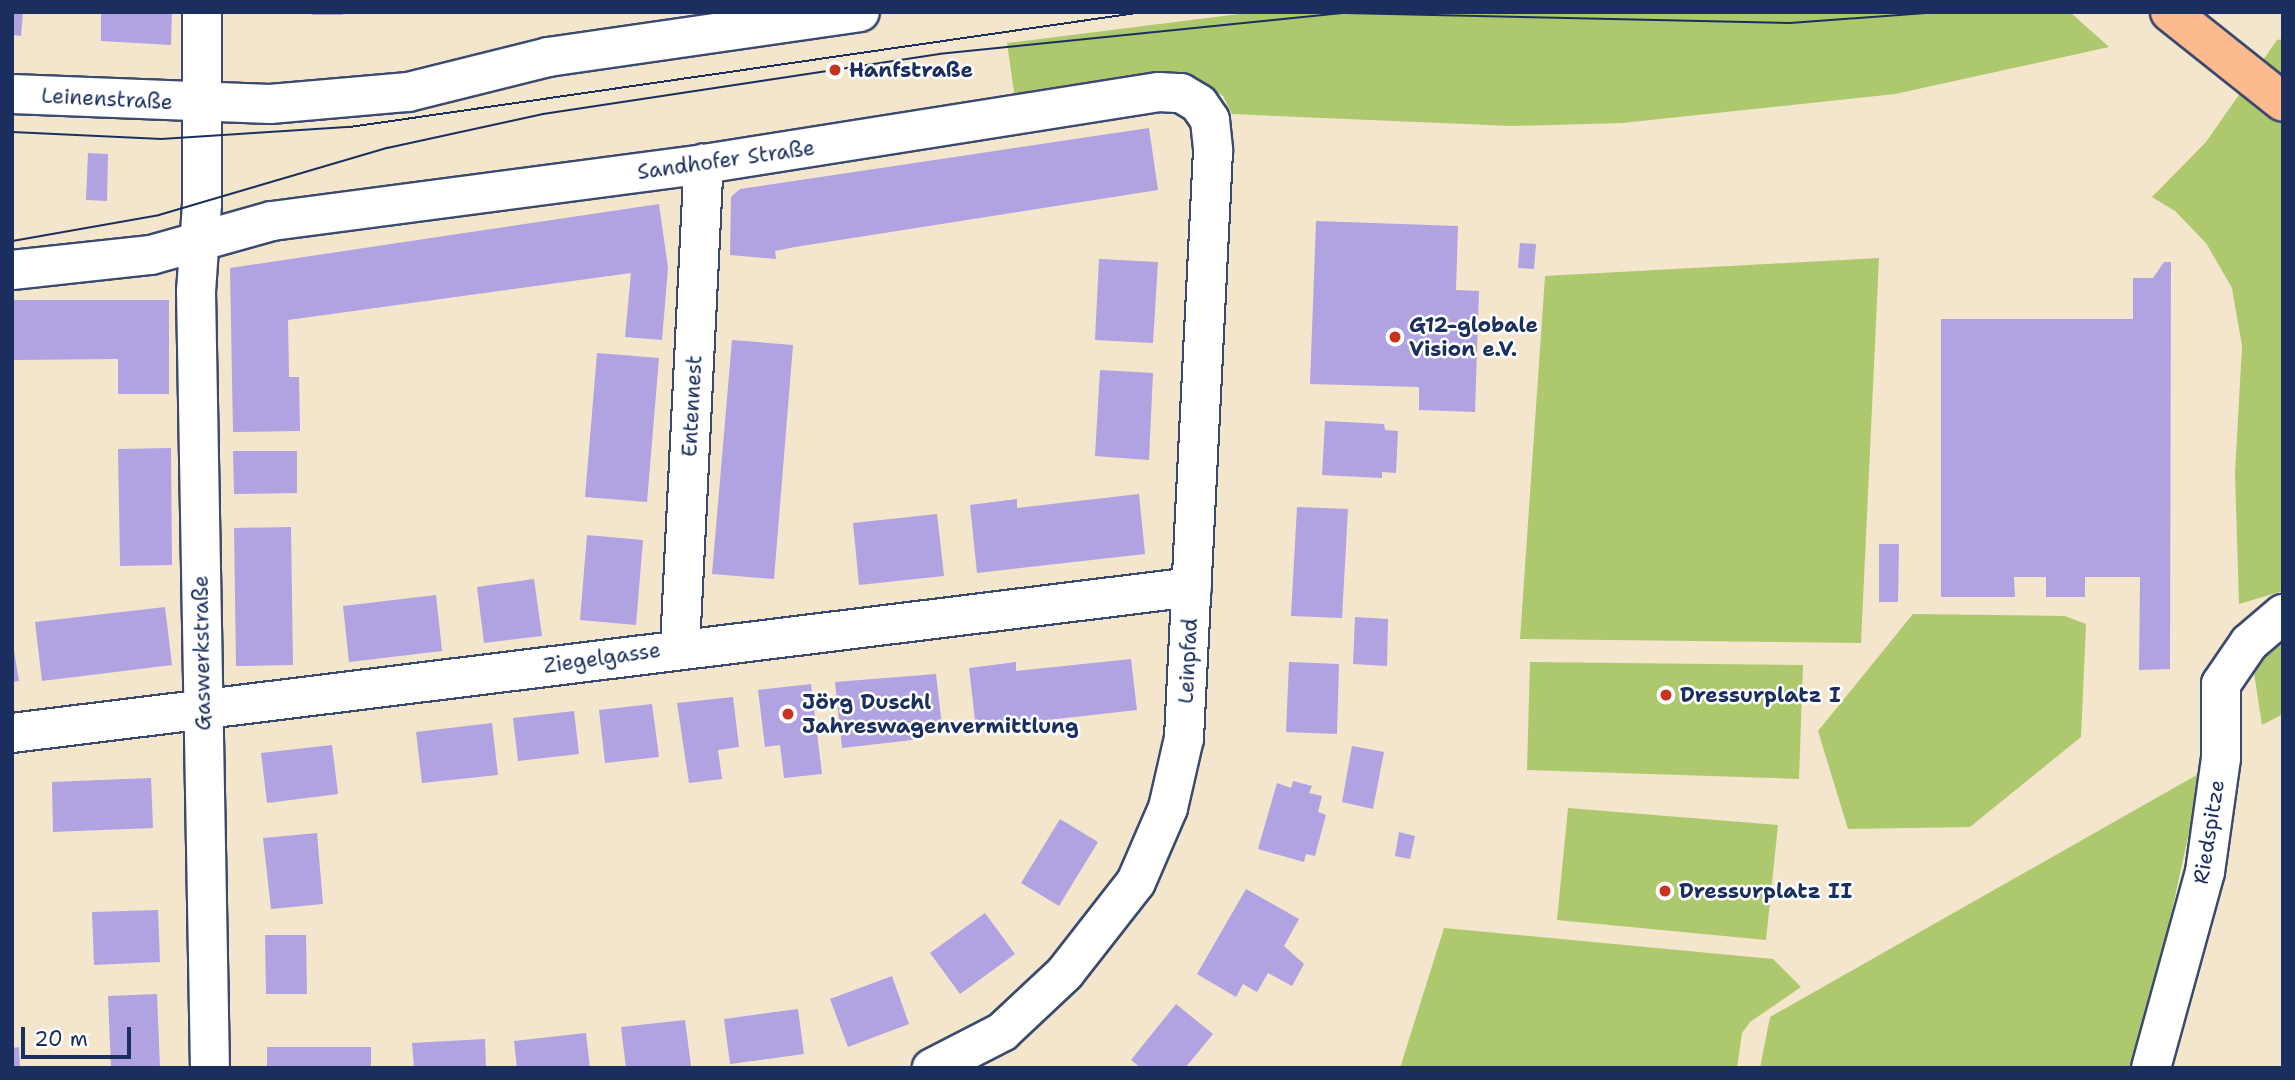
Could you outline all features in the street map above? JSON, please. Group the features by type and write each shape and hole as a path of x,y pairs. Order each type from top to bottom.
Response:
{"main road":[{"path":"2170,12 2283,102"}],"street":[{"path":"199,238 202,12"},
{"path":"201,104 270,104 408,92 548,57 723,23 860,12"},
{"name":"Sandhofer Straße","path":"12,270 128,259 199,238 272,221 704,164 1159,92 1181,93 1199,104 1210,120 1213,151"},
{"name":"Leinenstraße","path":"12,94 201,104"},
{"name":"Leinpfad","path":"932,1068 1002,1032 1065,973 1136,882 1168,808 1184,738 1213,151"},
{"name":"Entennest","path":"680,648 704,164"},
{"name":"Gaswerkstraße","path":"199,238 196,291 210,1068"},
{"name":"Ziegelgasse","path":"12,733 680,648 1192,587"},
{"name":"Riedspitze","path":"2151,1068 2205,872 2221,758 2221,684 2249,643 2283,614"}],"green space":[{"path":"1255,12 2070,12 2109,47 1895,94 1622,123 1512,126 1232,114 1223,96 1188,76 1016,106 1007,43"},
{"path":"2283,39 2283,591 2239,604 2235,473 2242,346 2232,288 2206,243 2175,211 2152,197 2206,142 2277,40"},
{"path":"1879,258 1861,643 1520,639 1545,276"},
{"path":"1913,614 2065,616 2086,624 2081,737 1970,827 1848,829 1818,731"},
{"path":"2283,644 2283,714 2262,725 2252,660"},
{"name":"Dressurplatz I","path":"1530,662 1803,665 1799,779 1527,770"},
{"path":"2202,772 2138,1068 1760,1068 1770,1017"},
{"name":"Dressurplatz II","path":"1568,808 1778,825 1766,940 1557,920"},
{"path":"1444,928 1773,959 1801,987 1750,1022 1742,1033 1737,1068 1400,1068"}],"building":[{"path":"12,12 23,12 21,36 12,35"},
{"path":"172,12 171,45 101,41 101,13"},
{"path":"310,12 343,12 343,15 313,15"},
{"path":"1149,128 1158,190 795,247 775,251 776,259 730,255 731,197 740,189"},
{"path":"88,153 108,154 107,201 86,200"},
{"path":"659,204 668,268 662,340 625,337 631,273 288,320 289,377 299,377 300,431 233,432 230,268"},
{"name":"G12-globale Vision e.V.","path":"1316,221 1458,226 1456,290 1479,291 1475,412 1419,410 1419,387 1310,384"},
{"path":"1520,243 1536,244 1534,269 1518,268"},
{"path":"1099,259 1158,262 1153,343 1095,340"},
{"path":"2164,262 2171,262 2170,669 2139,670 2140,577 2085,577 2085,597 2046,597 2046,577 2014,577 2015,597 1941,597 1941,319 2133,319 2133,278 2153,278"},
{"path":"12,300 169,300 169,394 118,394 118,359 12,360"},
{"path":"732,340 793,345 774,579 712,574"},
{"path":"597,353 659,358 647,502 585,497"},
{"path":"1100,370 1153,373 1149,460 1095,456"},
{"path":"1325,421 1384,424 1385,430 1398,431 1396,473 1382,472 1382,478 1322,475"},
{"path":"171,448 172,565 120,566 118,449"},
{"path":"233,451 297,451 297,493 234,494"},
{"path":"1139,494 1145,554 977,573 970,505 1017,499 1017,508"},
{"path":"1297,507 1348,509 1342,618 1291,616"},
{"path":"937,514 944,576 859,585 853,523"},
{"path":"291,527 293,665 236,666 234,528"},
{"path":"587,535 643,540 636,625 580,620"},
{"path":"1879,544 1899,544 1898,602 1879,602"},
{"path":"534,579 542,636 484,643 477,587"},
{"path":"436,595 442,651 349,662 343,606"},
{"path":"165,607 172,665 42,681 35,622"},
{"path":"1355,617 1388,619 1387,666 1353,664"},
{"path":"12,639 19,681 12,682"},
{"path":"1131,659 1137,710 976,728 969,668 1016,662 1016,671"},
{"path":"1289,662 1339,664 1337,734 1286,732"},
{"path":"936,674 942,726 920,728 921,739 842,748 835,682"},
{"path":"811,684 822,774 784,778 780,745 765,747 758,690"},
{"path":"733,697 739,747 718,750 722,779 689,783 677,703"},
{"path":"652,704 659,757 605,763 599,710"},
{"path":"574,711 579,754 518,761 513,718"},
{"path":"492,723 498,775 422,783 416,732"},
{"path":"332,745 338,794 267,803 261,753"},
{"path":"1352,746 1384,752 1373,809 1342,802"},
{"path":"151,778 153,828 53,832 52,782"},
{"path":"1293,781 1312,786 1309,793 1322,796 1318,812 1326,815 1315,856 1306,854 1304,862 1258,849 1277,783 1291,788"},
{"path":"1060,819 1098,842 1059,906 1021,883"},
{"path":"1399,832 1415,836 1410,859 1395,856"},
{"path":"317,833 323,904 271,909 263,838"},
{"path":"1246,889 1299,919 1284,946 1304,964 1292,986 1268,973 1257,992 1243,984 1236,997 1197,974"},
{"path":"158,910 160,962 94,965 92,912"},
{"path":"985,913 1015,954 960,994 930,953"},
{"path":"265,935 306,935 307,994 266,994"},
{"path":"892,976 909,1024 848,1047 830,999"},
{"path":"157,994 160,1068 111,1068 108,996"},
{"path":"1176,1004 1213,1034 1185,1068 1141,1068 1131,1060"},
{"path":"798,1009 804,1054 730,1064 724,1019"},
{"path":"685,1020 691,1066 626,1068 621,1027"},
{"path":"586,1033 590,1068 517,1068 514,1041"},
{"path":"485,1039 486,1068 414,1068 412,1043"},
{"path":"19,1047 20,1068 12,1068 12,1048"},
{"path":"267,1047 371,1047 371,1068 267,1068"}],"tram line":[{"path":"12,132 162,139 350,127 1143,12"},
{"path":"12,241 159,215 387,148 543,114 939,54 1344,13 1790,23 1940,12"}],"place":[{"name":"Hanfstraße","path":"835,70"},
{"name":"G12-globale Vision e.V.","path":"1395,337"},
{"name":"Dressurplatz I","path":"1666,695"},
{"name":"Jörg Duschl Jahreswagenvermittlung","path":"788,714"},
{"name":"Dressurplatz II","path":"1665,891"}]}
